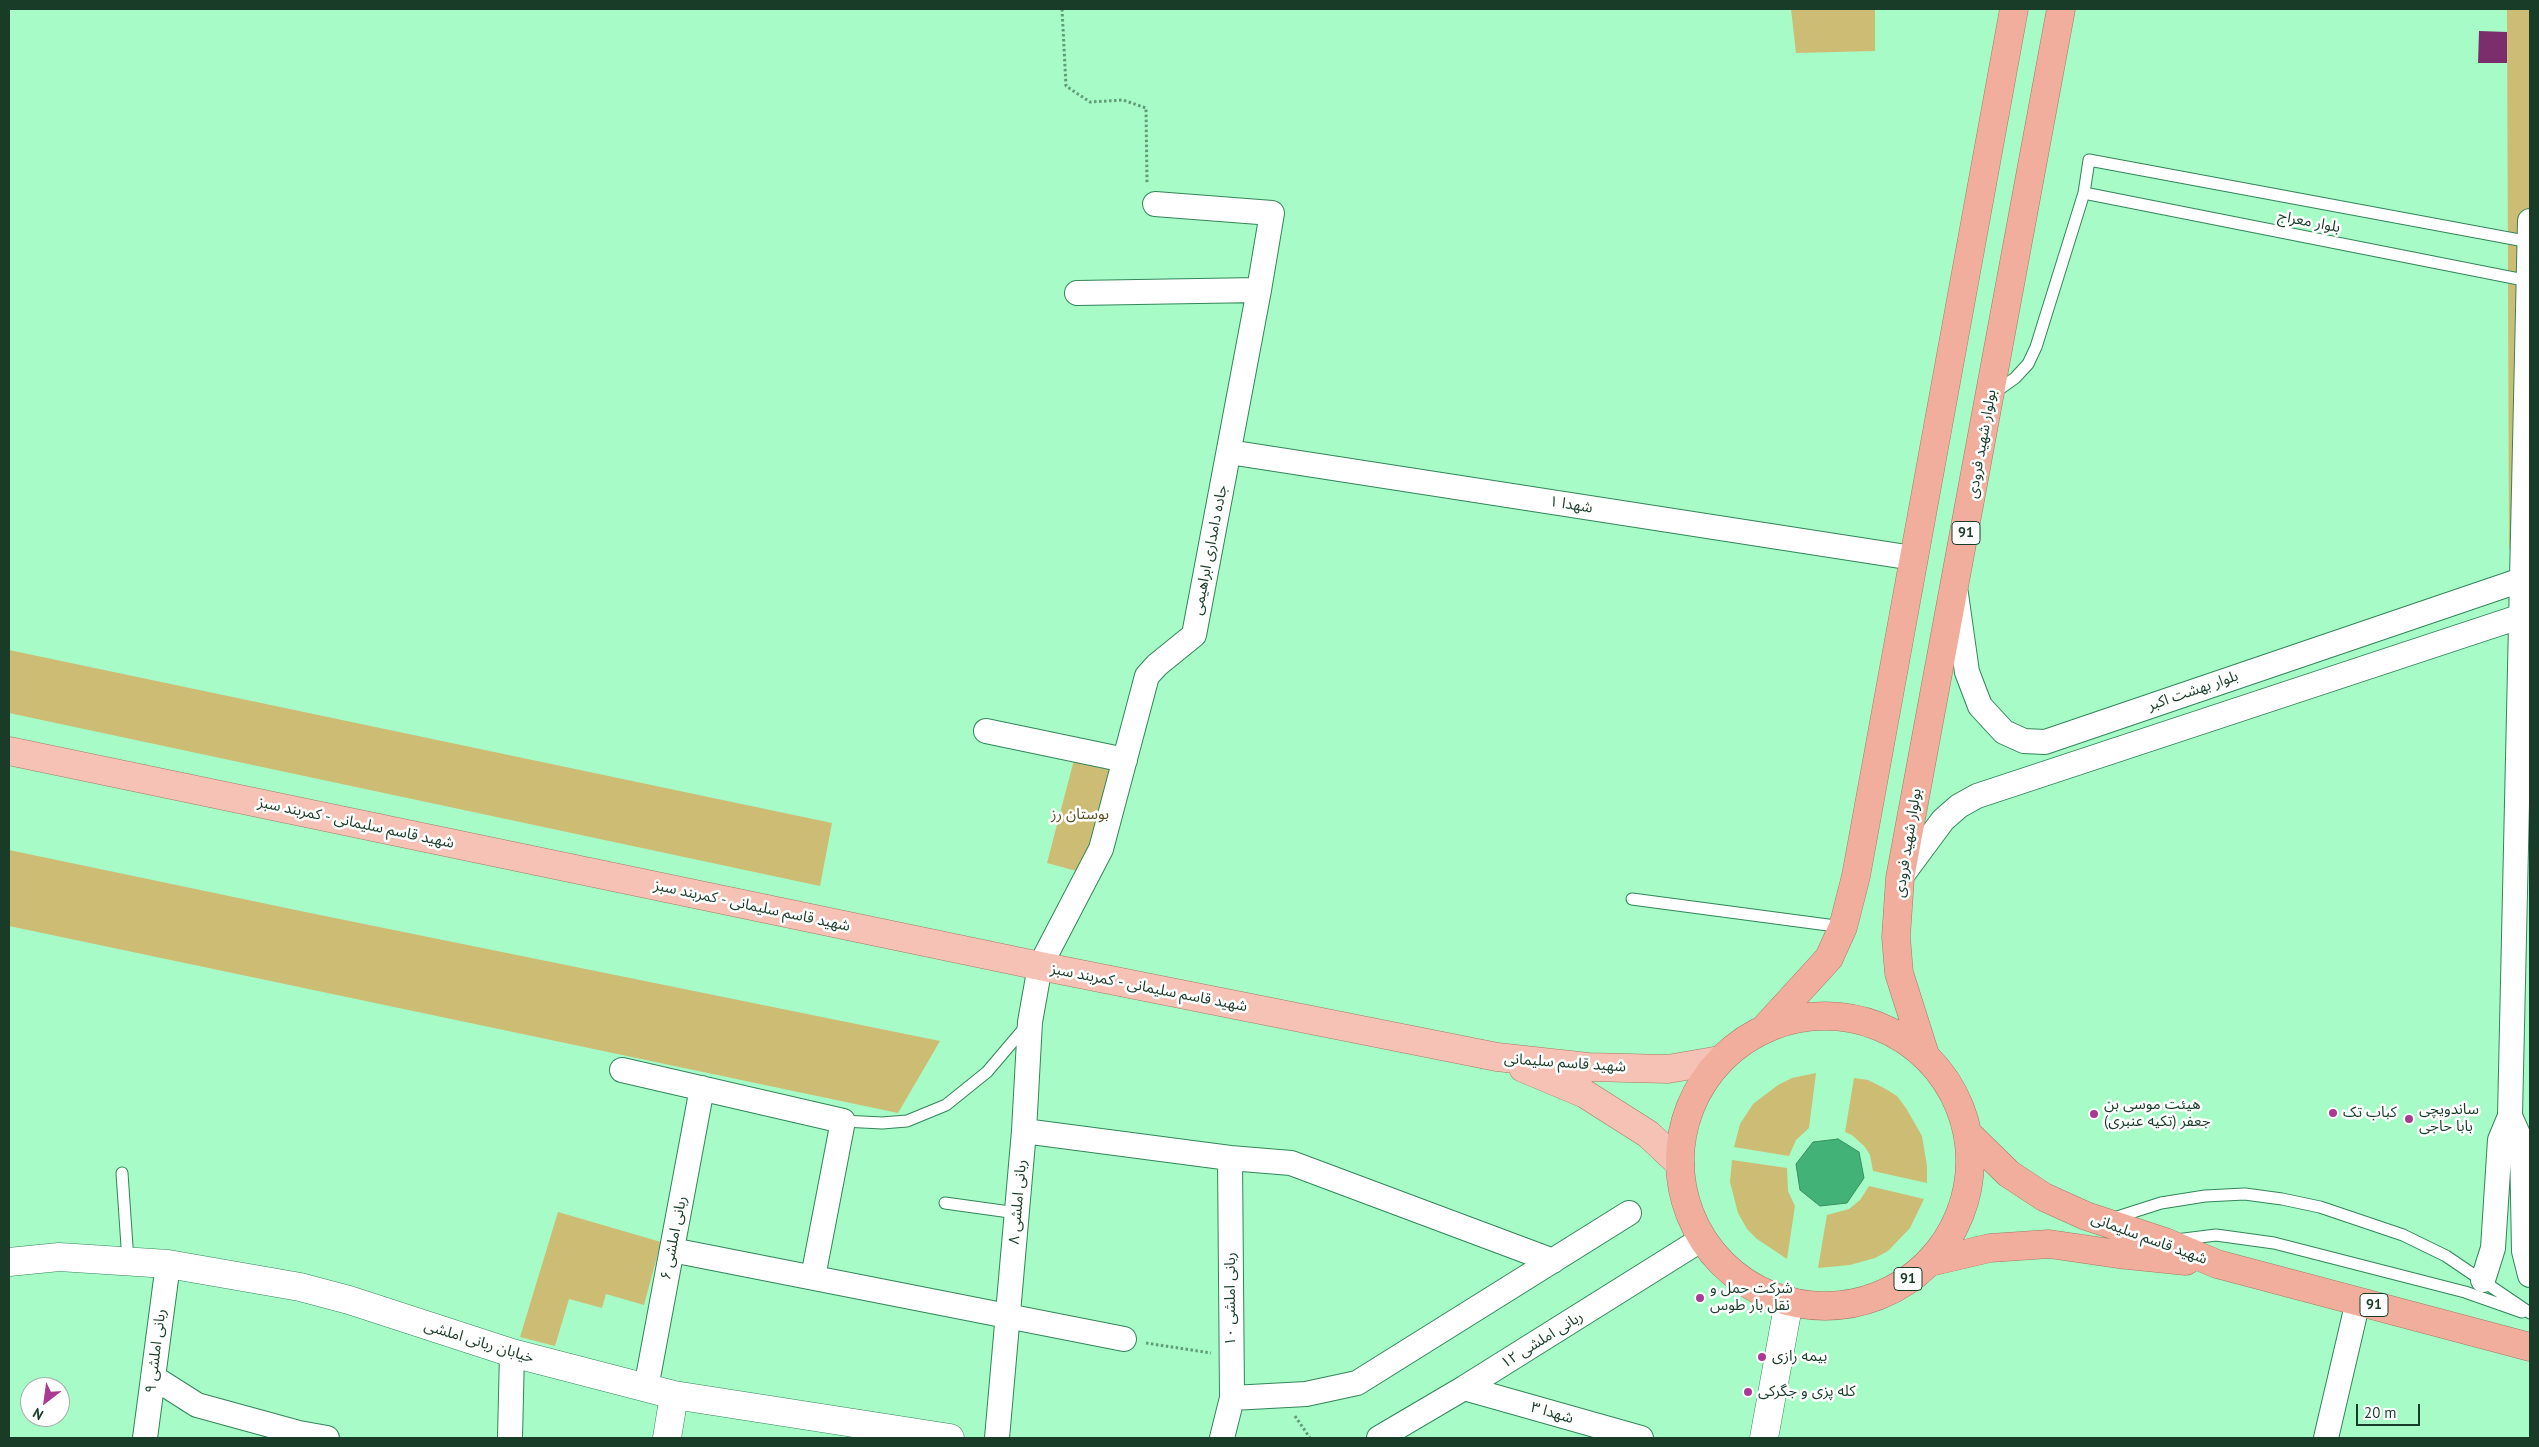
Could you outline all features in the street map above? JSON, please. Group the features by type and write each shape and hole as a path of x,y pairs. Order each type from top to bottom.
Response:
{"highway":[{"name":"91","path":"1765,1028 1829,958 1842,927 1856,876 2014,9"},
{"name":"بولوار شهید فرودی","path":"1925,1056 1899,973 1896,937 1900,878 2061,9"},
{"name":"91","path":"1806,1017 1849,1018 1890,1031 1925,1056 1953,1092 1968,1134 1970,1169 1965,1202 1951,1234 1930,1262 1900,1286 1865,1301 1827,1306 1788,1301 1755,1288 1726,1267 1702,1239 1686,1203 1680,1164 1684,1126 1697,1090 1720,1060 1741,1042 1765,1028 1806,1017"},
{"name":"شهید قاسم سلیمانی","path":"1968,1134 2009,1174 2044,1197 2104,1221 2165,1242 2217,1264"},
{"name":"شهید قاسم سلیمانی","path":"1930,1262 1990,1248 2049,1244 2118,1254 2217,1264"},
{"name":"91","path":"2217,1264 2530,1347"}],"main road":[{"name":"شهید قاسم سلیمانی - کمربند سبز","path":"9,751 1040,966 1496,1057"},
{"name":"شهید قاسم سلیمانی","path":"1496,1057 1588,1067 1668,1070 1720,1060"},
{"name":"شهید قاسم سلیمانی","path":"1496,1057 1585,1094 1648,1134 1680,1164"}],"street":[{"name":"جاده دامداری ابراهیمی","path":"1040,966 1101,849 1147,676 1157,665 1194,635 1260,290 1272,213 1155,204"},
{"path":"2483,1280 2493,1248 2500,1140 2510,1116 2526,616 2530,221"},
{"path":"1077,293 1260,290"},
{"name":"شهدا ۱","path":"1229,452 1913,558"},
{"name":"بلوار بهشت اکبر","path":"1955,589 1967,672 1980,706 2004,732 2024,741 2045,742 2526,578"},
{"name":"بلوار بهشت اکبر","path":"1900,878 1943,820 1959,806 1977,796 2526,616"},
{"path":"986,731 1125,760"},
{"name":"ربانی املشی ۸","path":"997,1438 1018,1213 1030,1022 1040,966"},
{"path":"622,1070 843,1121 813,1277"},
{"name":"ربانی املشی ۶","path":"646,1388 702,1088"},
{"path":"2510,1116 2522,1143 2524,1251 2530,1275"},
{"path":"1024,1131 1230,1158 1291,1164 1553,1261"},
{"name":"ربانی املشی ۱۰","path":"1222,1438 1232,1398 1230,1158"},
{"path":"1232,1398 1306,1394 1357,1383 1629,1213"},
{"name":"ربانی املشی ۱۲","path":"1379,1438 1464,1388 1702,1239"},
{"path":"672,1250 1124,1339"},
{"name":"خیابان ربانی املشی","path":"9,1262 59,1257 168,1264 300,1287 349,1300 512,1354 674,1395 950,1438"},
{"name":"ربانی املشی ۹","path":"145,1438 168,1264"},
{"path":"1768,1437 1788,1301"},
{"path":"2326,1438 2358,1301"},
{"path":"510,1438 512,1354"},
{"path":"153,1377 197,1405 294,1436 327,1438"},
{"name":"شهدا ۳","path":"1464,1388 1641,1438"},
{"path":"667,1438 674,1395"}],"lane":[{"name":"بلوار معراج","path":"2529,280 2084,193 2089,160 2530,242"},
{"path":"1990,396 2015,378 2028,364 2036,347 2084,193"},
{"path":"1632,899 1842,927"},
{"path":"843,1121 882,1123 907,1121 946,1105 987,1072 1030,1022"},
{"path":"122,1173 128,1261"},
{"path":"2104,1221 2161,1203 2205,1196 2245,1194 2320,1207 2403,1235 2446,1256 2530,1314"},
{"path":"945,1203 1018,1213"},
{"path":"2165,1242 2216,1236 2274,1243 2465,1292 2530,1314"}],"path":[{"path":"1062,9 1066,86 1090,102 1123,100 1146,108 1147,185 1155,204"},
{"path":"1124,1339 1232,1357"}],"green space":[{"path":"1791,9 1875,9 1875,51 1796,53"},
{"path":"2507,9 2530,9 2530,546 2509,549"},
{"path":"9,650 832,823 820,886 9,713"},
{"name":"بوستان رز","path":"1075,756 1112,766 1084,873 1047,863"},
{"path":"9,850 940,1041 898,1113 9,926"},
{"path":"1816,1073 1809,1128 1796,1140 1789,1156 1734,1147 1740,1124 1753,1104 1778,1085 1792,1078"},
{"path":"1854,1078 1868,1080 1884,1088 1897,1096 1906,1108 1922,1136 1927,1166 1927,1183 1873,1171 1870,1155 1865,1147 1852,1135 1845,1132"},
{"path":"1732,1160 1787,1168 1788,1191 1795,1206 1787,1259 1757,1239 1747,1229 1738,1213 1730,1182"},
{"path":"1869,1186 1924,1199 1910,1228 1888,1251 1875,1258 1850,1265 1818,1268 1827,1215 1849,1209 1860,1200"},
{"path":"558,1212 661,1242 644,1305 606,1294 602,1308 569,1299 555,1346 520,1337"}],"shaded area":[{"path":"1838,1139 1859,1152 1864,1178 1847,1203 1820,1206 1800,1190 1796,1164 1813,1142"}],"building":[{"path":"2479,31 2507,32 2507,63 2478,63"}],"place":[{"name":"کباب تک","path":"2333,1113"},
{"name":"هيئت موسی بن جعفر (تکیه عنبری)","path":"2094,1114"},
{"name":"ساندویچی بابا حاجی","path":"2409,1119"},
{"name":"شرکت حمل و نقل بار طوس","path":"1700,1298"},
{"name":"بیمه رازی","path":"1762,1357"},
{"name":"کله پزی و جگرکی","path":"1748,1392"}]}
